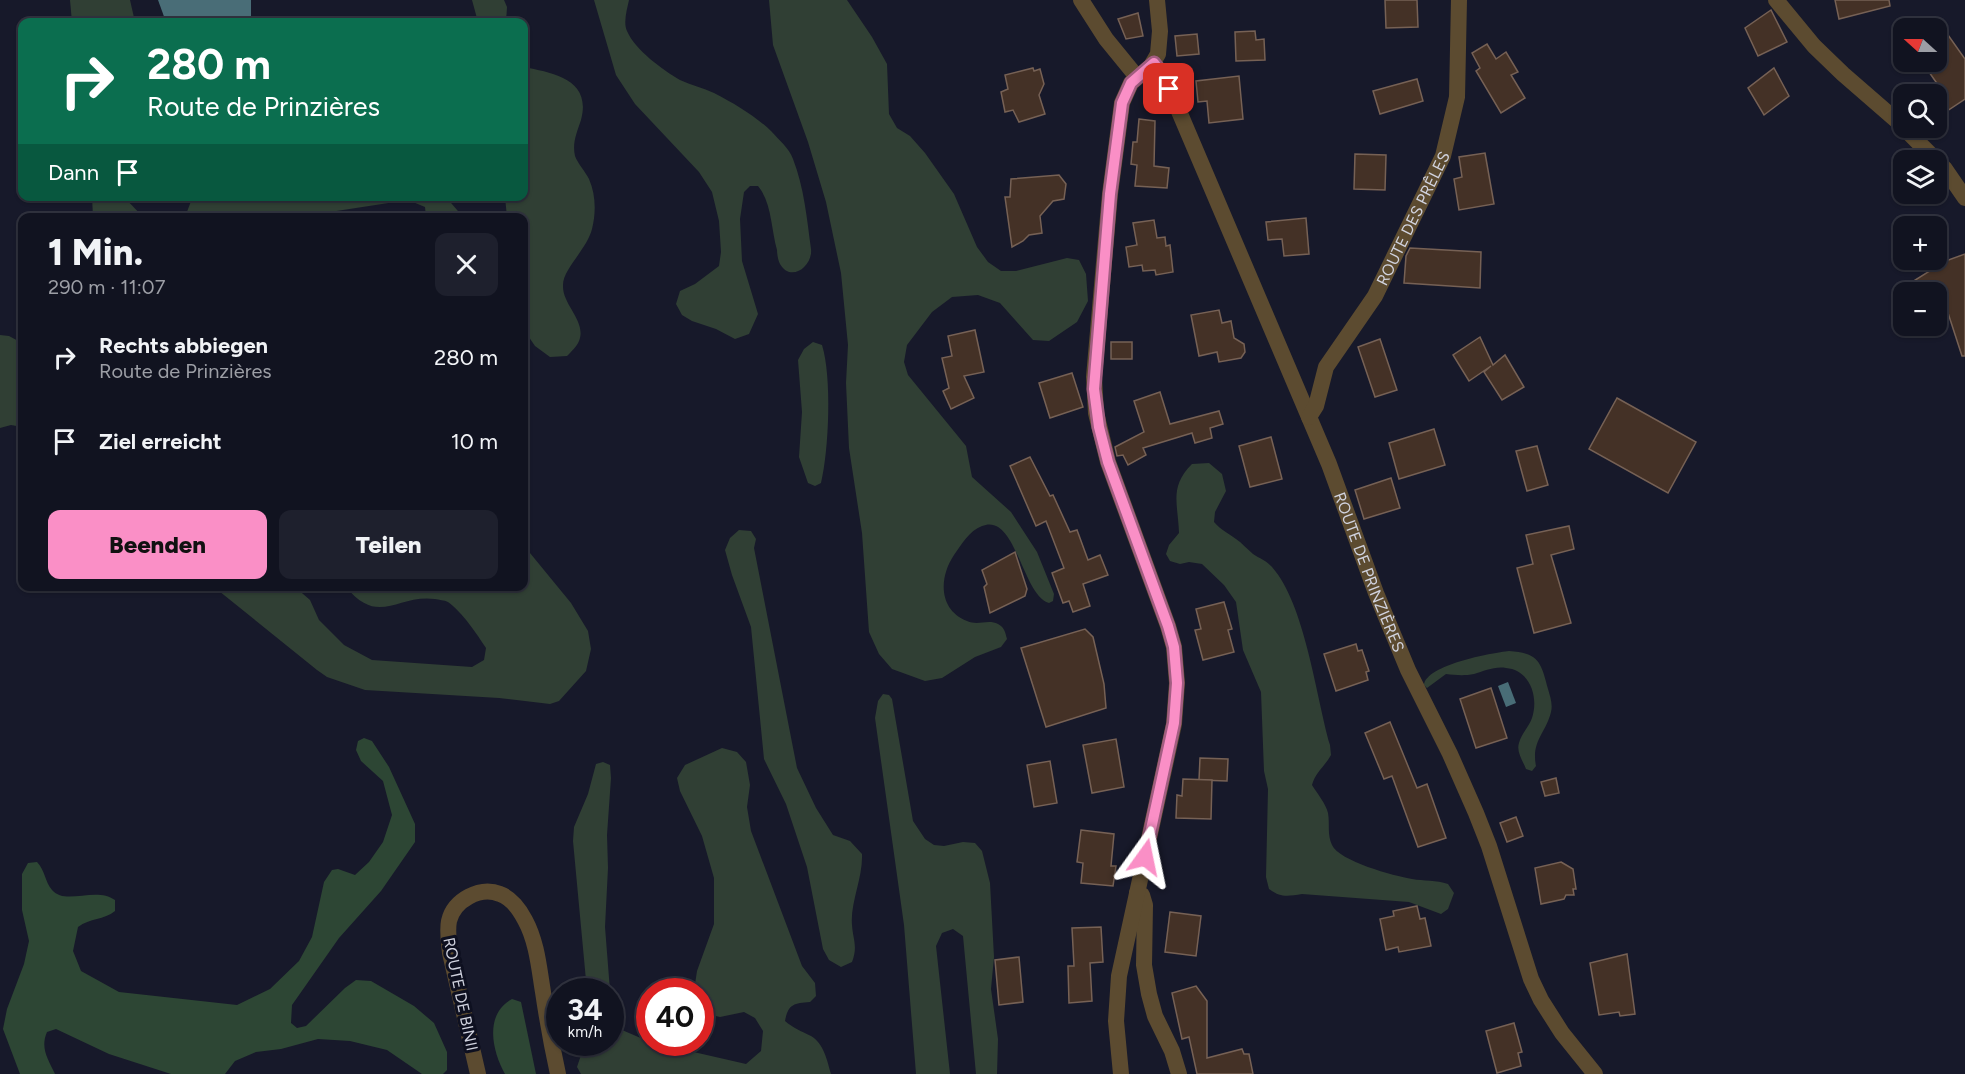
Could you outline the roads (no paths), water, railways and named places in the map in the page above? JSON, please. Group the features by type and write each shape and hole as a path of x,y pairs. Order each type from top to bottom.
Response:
{"street":[{"name":"ROUTE DE PRINZIÈRES","path":"1081,0 1106,39 1146,70 1164,76 1338,486 1376,593 1408,670 1450,754 1483,831 1531,979 1558,1027 1595,1074"},
{"path":"1121,1074 1116,1021 1119,976 1174,723 1177,702 1177,664 1168,626 1106,452 1096,413 1094,377 1110,194 1121,113 1127,89 1146,70 1160,47 1157,0"},
{"name":"ROUTE DES PRÊLES","path":"1309,417 1316,406 1326,367 1376,296 1443,156 1457,97 1459,0"},
{"path":"1776,0 1814,46 1893,117"},
{"path":"1915,138 1945,169 1965,198"},
{"name":"ROUTE DE BINII","path":"478,1074 450,953 448,934 449,921 459,903 476,894 487,892 498,893 507,898 521,914 531,935 558,1074"},
{"path":"1137,893 1142,895 1145,905 1144,965 1149,994 1155,1016 1172,1051 1179,1074"}]}
